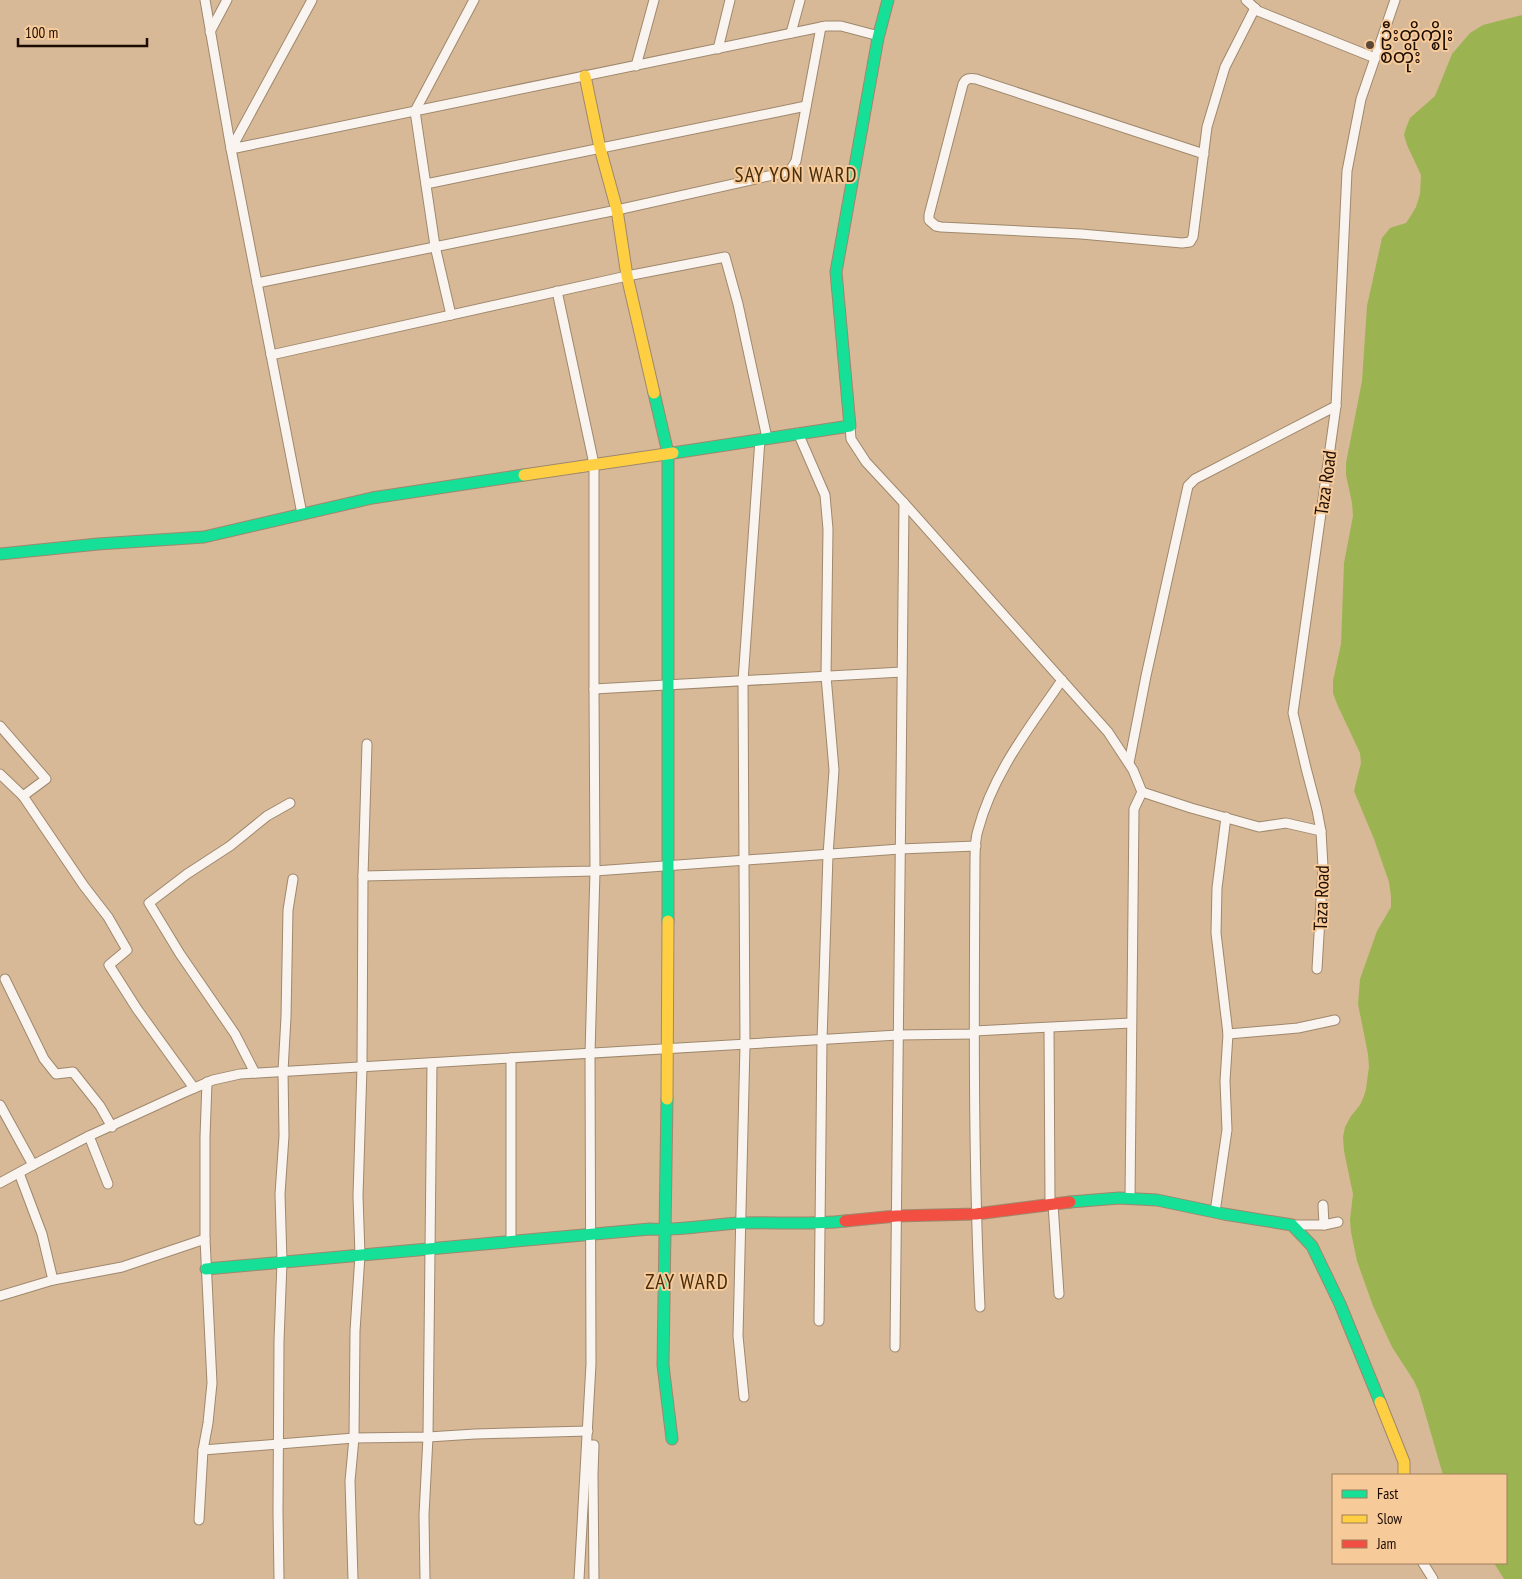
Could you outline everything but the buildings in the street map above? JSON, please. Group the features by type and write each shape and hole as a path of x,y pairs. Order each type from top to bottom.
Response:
{"street":[{"path":"204,0 302,514"},
{"path":"210,32 227,0"},
{"path":"231,149 312,0"},
{"path":"451,315 435,246 415,112 474,0"},
{"path":"636,66 654,0"},
{"path":"718,48 730,0"},
{"path":"791,33 800,0"},
{"path":"888,0 879,36 836,272 851,439 866,462 1108,732 1133,770 1142,792 1134,809 1130,1198"},
{"path":"1246,0 1258,11 1375,58"},
{"name":"Taza Road","path":"1317,969 1323,867 1321,831 1318,810 1293,713 1336,406 1347,172 1361,99 1395,0"},
{"path":"1204,154 970,78 964,81 963,84 929,220 931,223 941,227 1082,234 1187,243 1192,240 1193,237 1204,154 1207,127 1225,67 1255,8"},
{"path":"231,149 821,27 841,26 879,36"},
{"path":"257,283 617,210 788,171 796,161 821,27"},
{"path":"585,76 600,148 617,210 627,276 668,453 668,1050 664,1230 664,1364 672,1439"},
{"path":"426,184 806,106"},
{"path":"271,355 557,291 725,256 738,304 763,438 743,681 745,1045 738,1336 744,1398"},
{"path":"557,291 594,464 595,871 590,1054 591,1364 580,1579"},
{"path":"1129,763 1188,486 1195,479 1336,406"},
{"path":"0,554 98,544 204,537 372,498 850,426"},
{"path":"798,433 824,495 828,529 826,676 834,770 828,855 822,1040 819,1321"},
{"path":"895,1347 904,503"},
{"path":"594,689 902,672"},
{"path":"980,1307 976,1214 974,1034 977,832 988,796 1003,767 1062,680"},
{"path":"0,726 46,779 23,796"},
{"path":"353,1579 350,1481 354,1438 355,1331 360,1256 358,1196 367,744"},
{"path":"0,774 23,796 84,886 108,917 127,950 109,966 137,1009 194,1088"},
{"path":"1142,792 1259,827 1286,823 1321,831"},
{"path":"255,1073 235,1034 180,954 149,903 187,874 230,846 268,816 290,804"},
{"path":"1215,1212 1227,1130 1225,1080 1228,1034 1216,933 1217,888 1226,817"},
{"path":"363,876 595,871 900,849 976,846"},
{"path":"279,1579 278,1445 282,1262 280,1194 284,1136 282,1071 286,1017 288,910 293,879"},
{"path":"5,979 44,1059 56,1074 73,1072 100,1106 112,1127"},
{"path":"1228,1034 1298,1028 1335,1020"},
{"path":"0,1184 33,1164 207,1082 240,1074 898,1035 974,1034 974,1031 1132,1023"},
{"path":"1049,1028 1051,1204 1059,1294"},
{"path":"511,1058 511,1242"},
{"path":"425,1579 424,1515 428,1437 432,1063"},
{"path":"199,1520 203,1450 212,1383 205,1239 207,1082"},
{"path":"0,1105 33,1164"},
{"path":"90,1136 108,1184"},
{"path":"19,1173 42,1234 54,1280"},
{"path":"206,1269 430,1250 650,1228 664,1230 740,1223 820,1224 896,1216 976,1214 1051,1204 1119,1198 1157,1200 1292,1225 1324,1225 1338,1222"},
{"path":"1323,1205 1324,1225"},
{"path":"1292,1225 1312,1246 1340,1304 1404,1462 1404,1474"},
{"path":"0,1296 54,1280 122,1267 205,1239"},
{"path":"203,1450 354,1438 588,1431"},
{"path":"587,1445 594,1446 594,1579"},
{"path":"1424,1564 1433,1579"}],"shaded area":[{"path":"1522,15 1522,1579 1504,1579 1495,1564 1507,1564 1507,1474 1443,1474 1419,1392 1392,1347 1373,1306 1357,1261 1351,1232 1350,1220 1353,1194 1343,1137 1345,1127 1364,1096 1369,1067 1358,1004 1360,979 1377,931 1391,907 1389,882 1354,791 1361,763 1360,753 1333,693 1333,681 1341,644 1344,563 1353,516 1346,475 1346,463 1362,381 1367,306 1382,238 1390,228 1406,223 1416,207 1420,194 1421,175 1407,145 1404,135 1406,128 1410,118 1435,96 1452,54 1470,33 1483,25"}],"traffic: fast":[{"path":"673,453 850,426 836,272 878,38 888,0"},
{"path":"654,393 668,453 668,921"},
{"path":"0,554 98,544 204,537 372,498 524,475"},
{"path":"667,1099 663,1365 672,1439"},
{"path":"1070,1202 1119,1198 1157,1200 1224,1214 1292,1225 1312,1246 1340,1304 1380,1402"},
{"path":"206,1269 650,1229 742,1223 845,1221"}],"traffic: slow":[{"path":"585,76 600,148 617,210 627,276 654,393"},
{"path":"524,475 673,453"},
{"path":"667,1099 668,921"},
{"path":"1380,1402 1404,1462 1404,1474"}],"traffic: jam":[{"path":"845,1221 896,1216 976,1214 1070,1202"}],"place":[{"name":"ဦးတိုက္စိုး စတိုး","path":"1370,45"}],"district":[{"name":"SAY YON WARD","path":"796,175"},
{"name":"ZAY WARD","path":"687,1282"}]}
